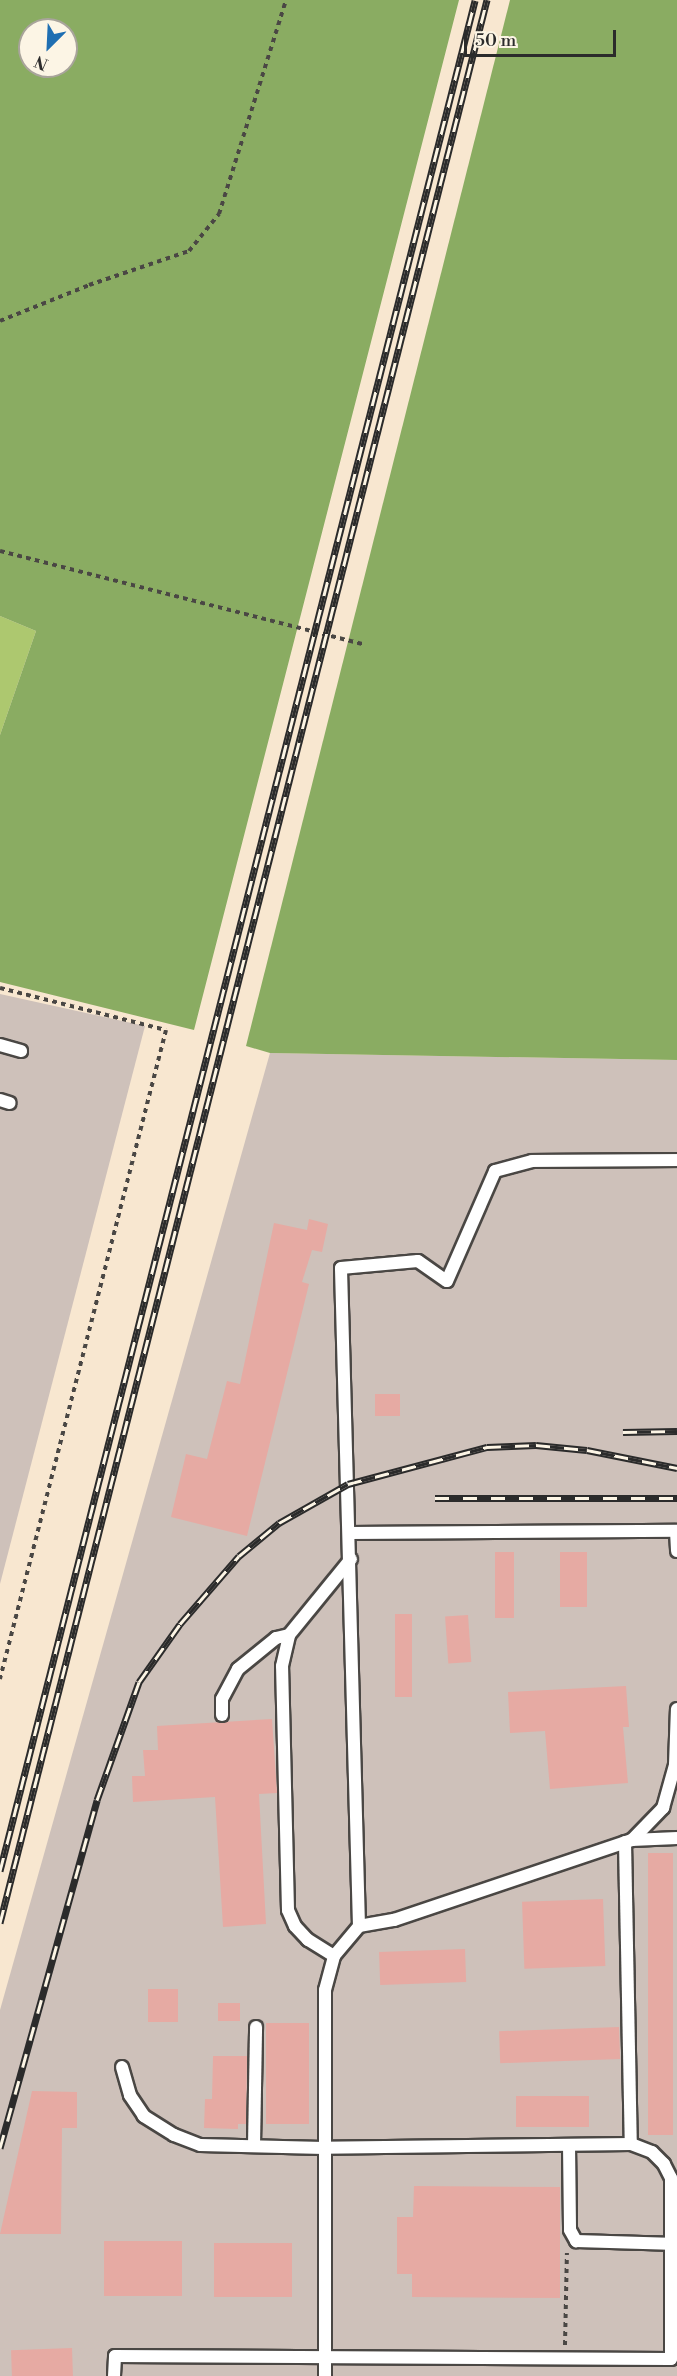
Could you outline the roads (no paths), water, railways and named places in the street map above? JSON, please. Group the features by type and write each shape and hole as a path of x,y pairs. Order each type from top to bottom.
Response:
{"lane":[{"path":"0,1045 21,1051"},
{"path":"359,1926 348,1613 351,1559 341,1268 418,1261 447,1281 495,1171 532,1161 677,1160"},
{"path":"350,1533 676,1531 677,1551"},
{"path":"334,1956 308,1940 295,1926 288,1910 282,1666 289,1635 351,1559"},
{"path":"222,1715 222,1699 238,1669 276,1638 289,1635"},
{"path":"631,2144 628,1841 663,1808 675,1765 677,1709"},
{"path":"325,2376 325,1990 334,1956 359,1926 394,1920 628,1841 677,1838"},
{"path":"254,2146 256,2027"},
{"path":"114,2376 115,2356 326,2354 565,2358 674,2363 674,2244 671,2178 652,2152 631,2144 324,2148 200,2145 174,2135 144,2116 130,2095 122,2067"},
{"path":"569,2145 570,2230 576,2241 674,2244"}],"railway":[{"path":"0,1871 475,0"},
{"path":"0,1923 487,0"},
{"path":"623,1432 677,1431"},
{"path":"0,2148 97,1800 139,1682 180,1624 239,1556 279,1523 348,1484 487,1447 536,1445 587,1450 677,1468"},
{"path":"435,1498 677,1498"}]}
